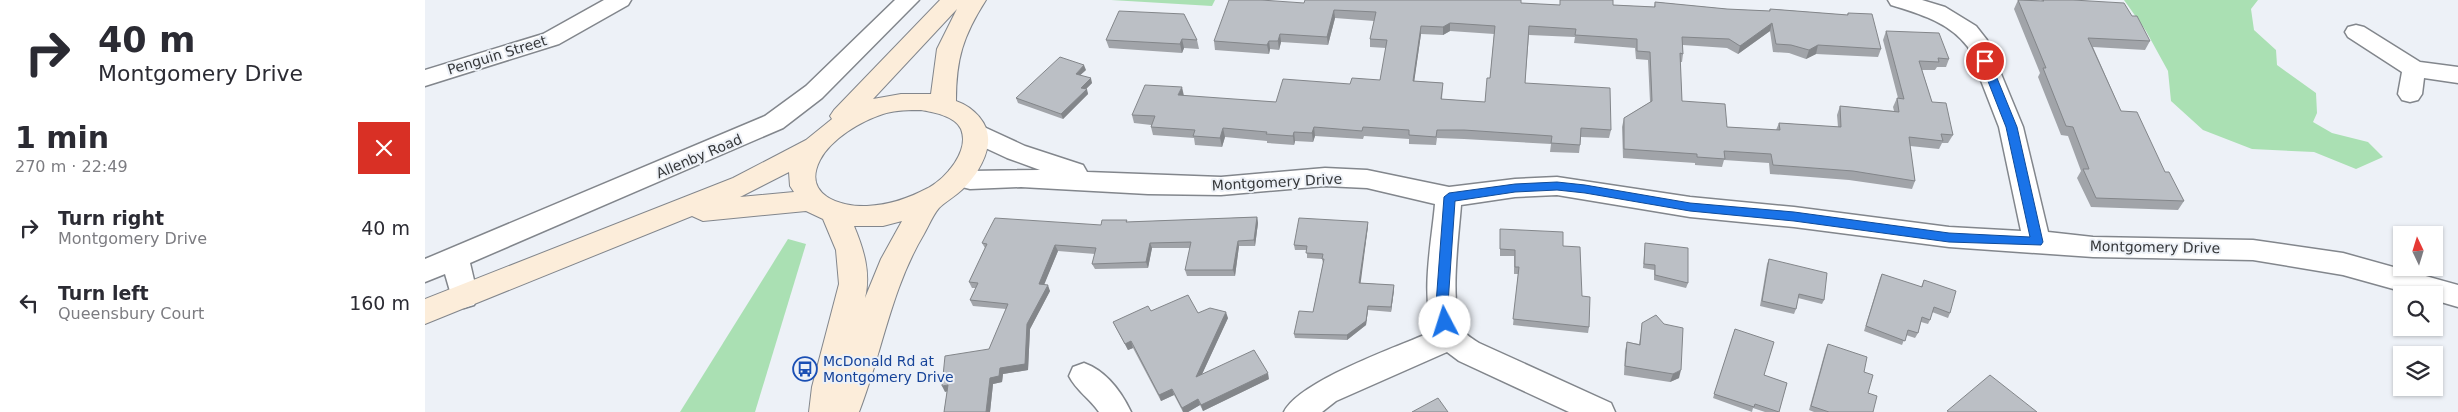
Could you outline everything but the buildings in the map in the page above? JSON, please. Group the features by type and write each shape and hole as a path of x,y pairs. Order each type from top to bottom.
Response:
{"main road":[{"path":"825,412 828,387 855,284 850,250 823,207 803,185 804,166 819,141 953,0"},
{"path":"943,104 945,54 955,30 975,0"},
{"path":"425,312 646,223 743,185 819,141 845,120 870,109 896,102 921,101 943,104 958,111 969,120 975,133 975,147 970,162 959,177 932,197 908,209 882,216 856,217 823,207 704,211 646,223"},
{"path":"843,412 856,383 886,282 902,245 932,197"}],"street":[{"name":"Penguin Street","path":"425,78 551,39 620,0"},
{"name":"Allenby Road","path":"425,271 775,122 813,92 908,0"},
{"path":"1899,0 1945,6 1979,45 2011,127 2037,242"},
{"path":"2356,32 2414,70 2458,75"},
{"path":"2410,94 2414,70"},
{"name":"Montgomery Drive","path":"975,133 1016,152 1104,182"},
{"name":"Montgomery Drive","path":"959,177 971,180 994,177 1221,186 1325,177 1350,178 1367,179 1449,197 1515,188 1557,186 1690,207 1794,217 1949,238 2093,247 2253,250 2343,264 2458,296"},
{"path":"1449,197 1442,304 1445,322 1451,338 1469,352 1600,412"},
{"path":"455,258 463,297"},
{"path":"1299,412 1325,392 1451,338"},
{"path":"1083,376 1103,394 1116,412"}],"green space":[{"path":"1111,0 1215,0 1212,6"},
{"path":"2124,0 2258,0 2251,9 2254,30 2276,50 2277,65 2316,93 2317,113 2313,122 2332,133 2368,142 2383,157 2356,169 2314,152 2252,149 2203,130 2171,101 2168,71 2146,31"},
{"path":"788,239 806,244 755,412 680,412"}],"place":[{"name":"McDonald Rd at Montgomery Drive","path":"805,369"}],"route":[{"path":"1445,322 1442,304 1449,197 1515,188 1557,186 1690,207 1794,217 1949,238 2037,242 2011,127 1985,61"}]}
